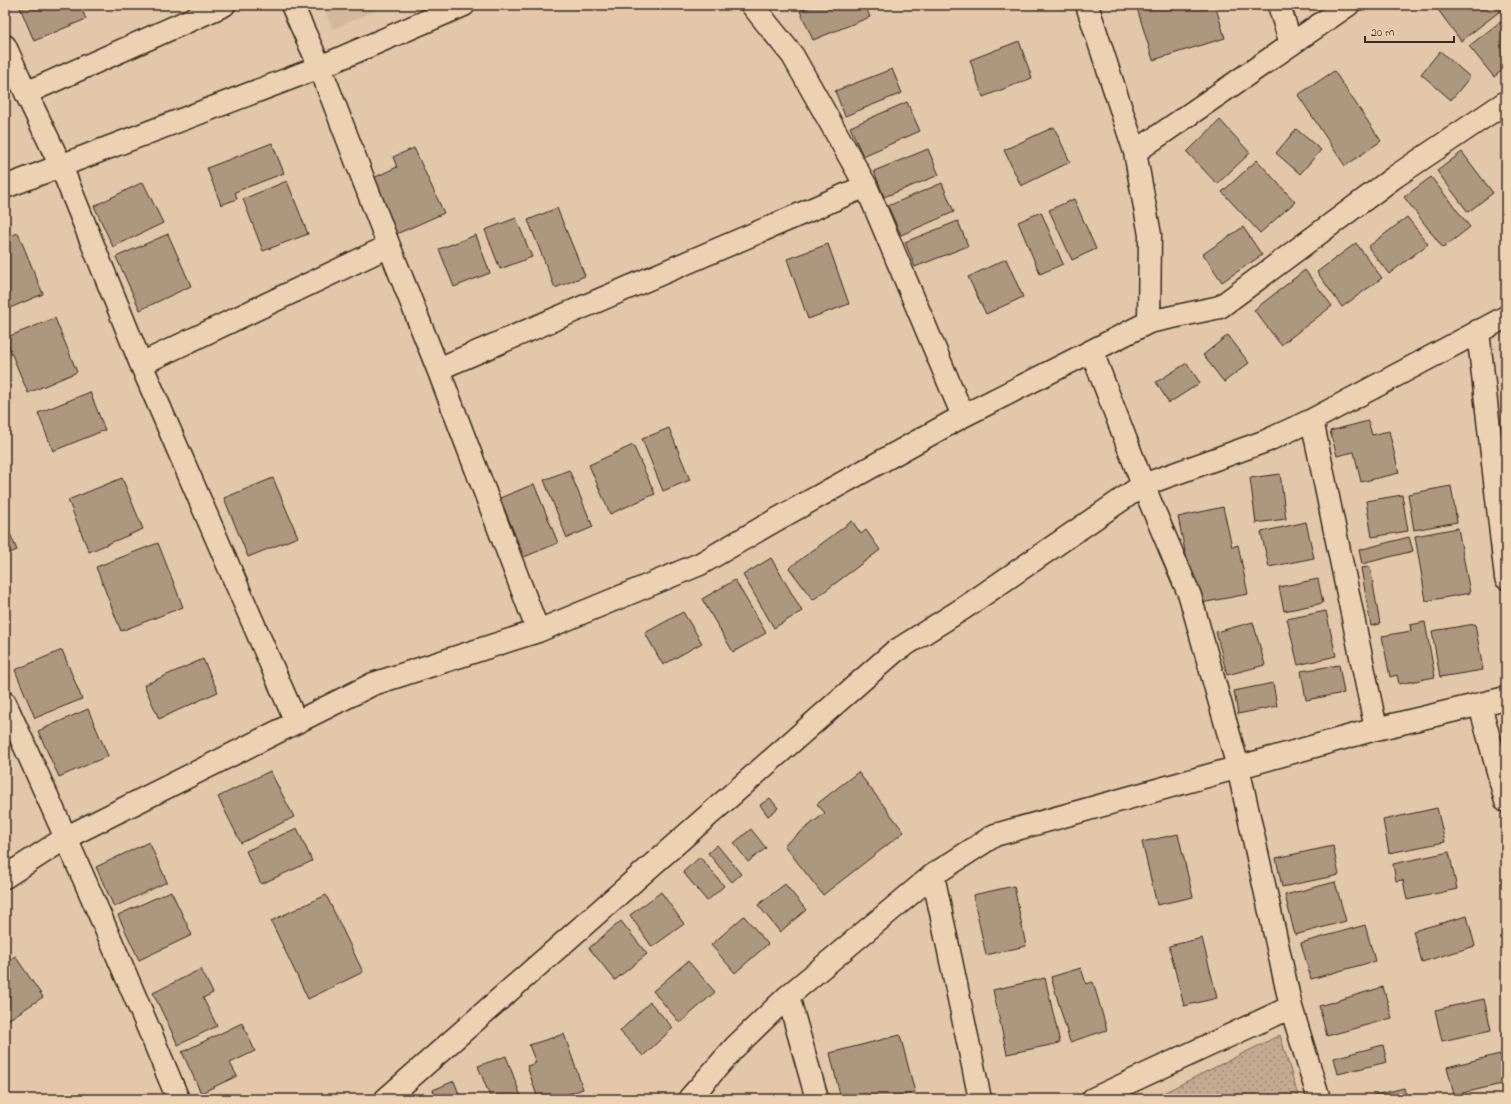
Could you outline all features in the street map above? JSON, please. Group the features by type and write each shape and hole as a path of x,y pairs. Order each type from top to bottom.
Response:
{"street":[{"path":"26,93 224,5"},
{"path":"292,5 320,66 388,246 438,369 538,631"},
{"path":"5,187 320,66 464,5"},
{"path":"752,5 793,56 866,186 963,416"},
{"path":"1087,5 1136,152 1150,235 1150,322"},
{"path":"1279,5 1291,44"},
{"path":"1136,152 1348,5"},
{"path":"5,46 61,166 141,364 296,722"},
{"path":"5,877 67,837 373,684 538,631 700,564 963,416 1150,322 1220,307 1396,176 1506,102"},
{"path":"438,369 866,186"},
{"path":"141,364 388,246"},
{"path":"386,1099 894,652 964,608 1143,485 1266,440 1312,420 1506,317"},
{"path":"1478,331 1506,578"},
{"path":"1092,352 1143,485 1190,596 1238,767 1291,1007 1319,1099"},
{"path":"1312,420 1376,729"},
{"path":"689,1099 734,1047 788,996 933,875 995,835 1376,729 1506,698"},
{"path":"5,703 67,837 126,972 178,1099"},
{"path":"1480,705 1506,801"},
{"path":"933,875 980,1099"},
{"path":"788,996 818,1099"},
{"path":"1093,1099 1291,1007"}],"shaded area":[{"path":"322,5 389,5 333,29"},
{"path":"1280,1035 1299,1099 1151,1099"}],"building":[{"path":"19,5 80,5 86,19 34,41"},
{"path":"815,5 865,5 870,17 813,40 800,11"},
{"path":"1136,5 1215,5 1225,38 1153,60"},
{"path":"1439,5 1502,5 1504,8 1461,41 1436,7"},
{"path":"1500,22 1506,29 1506,67 1494,77 1469,46"},
{"path":"1019,41 1032,78 983,97 970,60"},
{"path":"1440,51 1470,77 1451,100 1421,74"},
{"path":"892,69 902,93 845,116 835,91"},
{"path":"1334,71 1381,141 1345,166 1298,95"},
{"path":"907,102 920,131 863,156 850,127"},
{"path":"1220,120 1250,153 1217,184 1187,152"},
{"path":"1054,127 1070,162 1021,186 1004,150"},
{"path":"1296,129 1321,150 1300,174 1276,153"},
{"path":"272,143 284,173 235,192 237,199 221,205 207,168"},
{"path":"414,148 444,213 392,236 367,181 397,167 393,157"},
{"path":"928,149 939,175 884,197 874,171"},
{"path":"1462,152 1493,193 1468,212 1437,171"},
{"path":"1257,160 1295,202 1260,233 1222,192"},
{"path":"1431,177 1470,227 1443,248 1404,197"},
{"path":"287,181 308,234 263,251 243,199"},
{"path":"143,182 163,223 113,247 94,206"},
{"path":"942,183 954,212 901,235 888,206"},
{"path":"1074,199 1096,249 1072,260 1049,210"},
{"path":"557,208 585,276 555,288 528,220"},
{"path":"1041,212 1063,264 1040,274 1018,222"},
{"path":"1407,217 1428,244 1389,274 1368,247"},
{"path":"516,218 532,257 500,269 485,230"},
{"path":"958,221 968,246 915,267 905,242"},
{"path":"1243,227 1262,255 1222,282 1203,254"},
{"path":"18,233 43,294 5,310 5,238"},
{"path":"168,234 191,286 140,310 116,257"},
{"path":"476,235 490,273 454,287 439,249"},
{"path":"1356,243 1382,278 1342,307 1317,272"},
{"path":"828,244 849,304 808,319 787,259"},
{"path":"1006,259 1023,297 986,314 968,277"},
{"path":"1305,270 1332,306 1281,345 1254,310"},
{"path":"55,318 77,372 28,393 5,338"},
{"path":"1228,335 1249,363 1224,382 1203,355"},
{"path":"1187,363 1200,383 1169,403 1156,382"},
{"path":"90,392 105,430 53,451 38,413"},
{"path":"1368,421 1372,435 1389,431 1399,473 1361,482 1354,452 1337,456 1330,431"},
{"path":"669,428 690,480 663,491 642,439"},
{"path":"633,445 655,494 610,514 589,465"},
{"path":"569,470 593,527 567,538 544,480"},
{"path":"1280,474 1286,519 1256,523 1250,478"},
{"path":"122,478 143,529 89,552 68,500"},
{"path":"273,478 298,537 248,557 224,498"},
{"path":"534,484 558,543 524,557 500,498"},
{"path":"1451,486 1457,522 1414,530 1408,494"},
{"path":"1402,495 1408,531 1372,537 1366,501"},
{"path":"1223,507 1232,547 1238,545 1248,594 1196,604 1178,517"},
{"path":"852,521 861,534 866,530 880,550 813,600 789,568"},
{"path":"5,522 17,550 5,555"},
{"path":"1306,522 1314,558 1269,567 1261,532"},
{"path":"1458,528 1470,593 1426,601 1415,536"},
{"path":"1409,537 1413,551 1362,564 1359,550"},
{"path":"158,543 183,607 121,631 96,567"},
{"path":"771,558 802,611 774,628 743,575"},
{"path":"1370,567 1380,624 1371,626 1361,568"},
{"path":"1318,579 1323,603 1284,611 1279,587"},
{"path":"735,580 766,633 733,652 702,599"},
{"path":"1326,611 1336,656 1298,665 1287,619"},
{"path":"683,612 702,643 663,665 645,633"},
{"path":"1253,622 1265,665 1227,675 1216,632"},
{"path":"1425,622 1435,677 1399,684 1397,675 1390,677 1382,636 1411,631 1410,625"},
{"path":"1475,624 1483,670 1440,677 1432,631"},
{"path":"62,650 82,699 35,718 15,670"},
{"path":"203,659 218,692 159,719 144,685"},
{"path":"1339,665 1344,693 1306,700 1301,671"},
{"path":"1273,683 1277,706 1238,714 1234,691"},
{"path":"88,709 108,756 59,777 38,731"},
{"path":"270,771 294,817 241,843 218,797"},
{"path":"858,772 904,832 823,895 784,845 825,813 817,804"},
{"path":"770,798 778,808 768,816 760,805"},
{"path":"1437,808 1445,842 1389,853 1383,820"},
{"path":"297,828 312,861 261,884 246,851"},
{"path":"751,829 766,848 748,862 734,843"},
{"path":"1178,834 1193,897 1157,905 1142,842"},
{"path":"149,842 167,882 114,907 96,867"},
{"path":"717,845 741,874 732,882 708,853"},
{"path":"1333,846 1339,875 1282,887 1276,858"},
{"path":"1449,852 1457,889 1407,900 1403,880 1396,881 1393,864"},
{"path":"700,857 724,886 707,901 683,872"},
{"path":"1335,882 1346,921 1295,935 1285,895"},
{"path":"785,884 806,910 780,932 758,905"},
{"path":"1014,886 1026,946 986,955 973,895"},
{"path":"171,891 192,935 139,960 118,915"},
{"path":"661,892 684,924 652,947 630,915"},
{"path":"326,895 363,972 308,999 271,921"},
{"path":"744,916 768,944 735,973 711,945"},
{"path":"1467,916 1475,946 1422,962 1413,931"},
{"path":"621,921 647,954 615,980 589,948"},
{"path":"1365,925 1375,961 1311,979 1301,943"},
{"path":"1202,938 1217,998 1184,1006 1169,946"},
{"path":"15,956 43,997 5,1022 5,963"},
{"path":"688,961 715,992 680,1023 653,991"},
{"path":"1081,968 1086,984 1093,982 1107,1030 1070,1042 1051,977"},
{"path":"201,969 213,993 203,998 217,1026 178,1045 153,993"},
{"path":"1045,978 1060,1043 1007,1054 993,990"},
{"path":"1383,987 1392,1018 1327,1036 1319,1006"},
{"path":"1484,999 1491,1030 1442,1041 1435,1010"},
{"path":"650,1002 673,1028 643,1056 620,1031"},
{"path":"242,1023 255,1051 230,1063 237,1076 201,1093 182,1052"},
{"path":"564,1034 583,1089 554,1099 538,1099 527,1066 536,1063 529,1045"},
{"path":"900,1035 915,1092 888,1099 841,1099 830,1053"},
{"path":"1383,1045 1387,1062 1338,1074 1334,1058"},
{"path":"1500,1054 1506,1077 1506,1083 1454,1095 1447,1067"},
{"path":"506,1056 522,1099 491,1099 478,1066"},
{"path":"454,1081 461,1099 430,1099 435,1097 433,1090"},
{"path":"1404,1088 1407,1099 1359,1099"}]}
